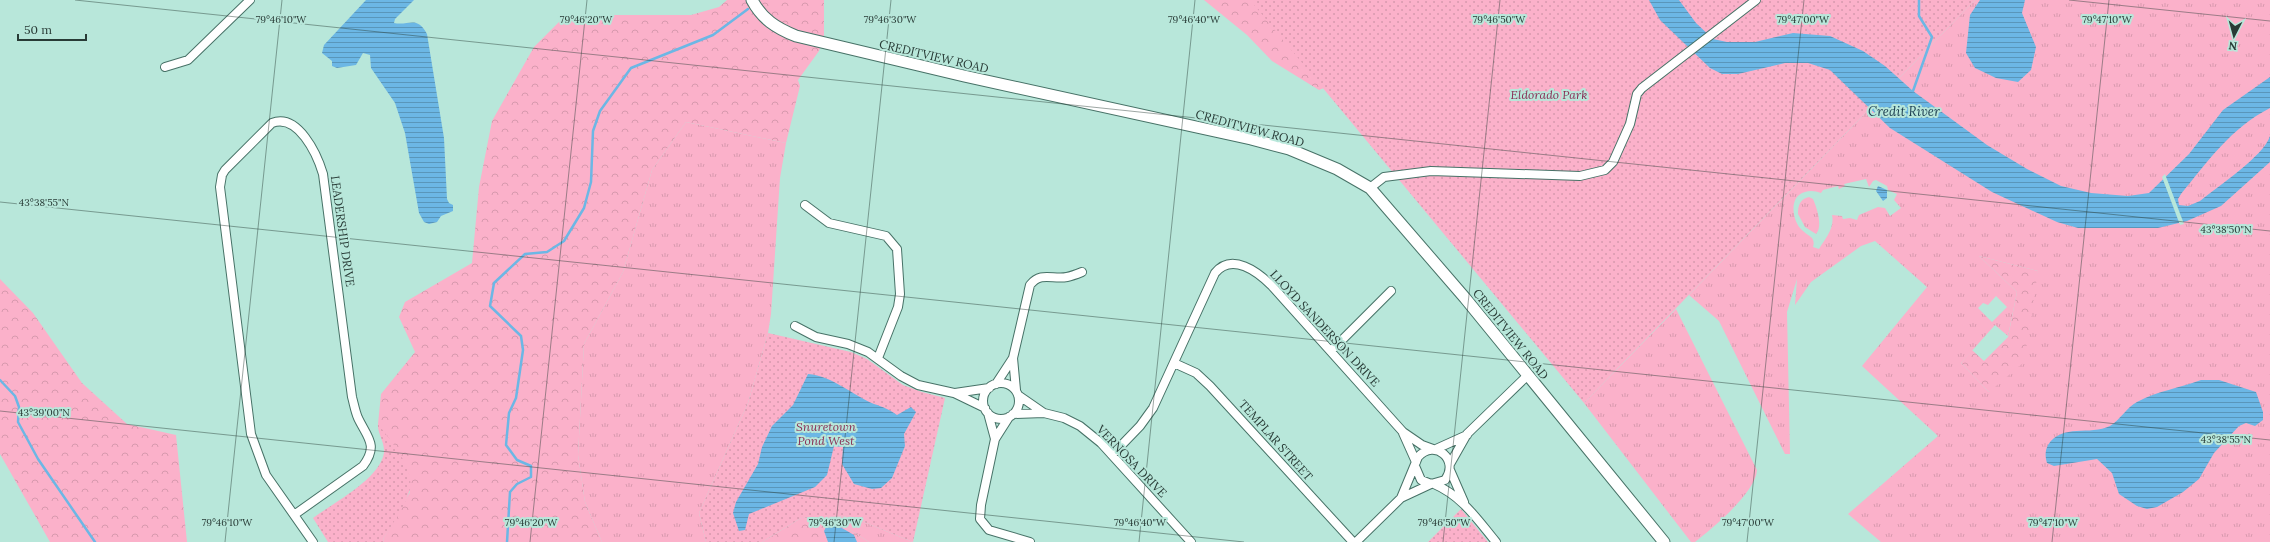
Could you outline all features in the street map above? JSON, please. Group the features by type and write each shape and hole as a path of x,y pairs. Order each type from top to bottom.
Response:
{"street":[{"path":"165,67 188,60 250,0"},
{"name":"CREDITVIEW ROAD","path":"752,0 765,19 778,29 796,36 964,76 1289,149 1337,169 1370,188 1465,298 1664,542"},
{"path":"1370,188 1384,177 1431,171 1580,176 1605,170 1613,162 1630,124 1637,94 1642,88 1756,0"},
{"name":"LEADERSHIP DRIVE","path":"294,516 363,466 368,459 371,446 355,412 352,396 323,174 319,162 306,139 289,122 279,120 272,123 225,170 222,175 220,187 251,434 266,475 294,516 313,542"},
{"path":"805,205 829,223 886,236 897,249 900,294 898,307 878,358"},
{"name":"LLOYD SANDERSON DRIVE","path":"1112,455 1150,413 1215,273 1219,268 1232,264 1251,269 1263,278 1331,350 1403,432 1422,445 1434,449"},
{"path":"1030,542 988,530 980,519 981,505 995,439 1019,405 1013,358 1030,285 1033,281 1045,276 1065,278 1082,272"},
{"path":"1331,350 1391,291"},
{"path":"795,326 816,337 848,344 878,358 889,368 910,381 954,393 998,418 1011,416"},
{"path":"995,439 986,410 984,397 1013,358"},
{"name":"TEMPLAR STREET","path":"1174,363 1196,374 1210,386 1354,542"},
{"path":"1354,542 1401,498 1432,484 1445,480 1467,434 1528,375"},
{"path":"954,393 1007,384 1017,392"},
{"name":"VERNOSA DRIVE","path":"1017,392 1044,413 1080,426 1112,455 1191,542"},
{"name":"VERNOSA DRIVE","path":"1011,416 1044,413"},
{"name":"LLOYD SANDERSON DRIVE","path":"1403,432 1416,464"},
{"path":"1401,498 1422,453 1467,434"},
{"path":"1434,449 1445,454 1466,505"},
{"path":"1416,464 1422,480 1452,494 1466,505 1496,542"}],"green space":[{"path":"727,0 824,0 824,35 819,51 798,80 800,86 786,143 686,122 652,170 623,272 584,344 578,455 585,502 602,542 384,542 383,539 410,492 378,424 381,394 415,352 399,317 405,302 472,263 479,187 492,121 534,47 559,22 579,15 691,15 719,7"},
{"path":"1204,0 1338,0 1331,85 1319,90 1272,61 1247,35"},
{"name":"Eldorado Park","path":"1250,0 1975,0 1584,403"},
{"path":"1975,0 2270,0 2270,542 1881,542 1848,514 1938,436 1862,366 1927,287 1875,241 1861,246 1811,282 1795,305 1797,279 1787,312 1790,454 1785,454 1719,321 1689,295","holes":["1866,179 1869,187 1873,181 1876,180 1887,186 1888,190 1897,194 1894,200 1901,208 1890,216 1885,208 1878,207 1859,215 1857,220 1850,218 1843,219 1842,216 1832,215 1833,220 1831,229 1827,237 1819,249 1813,247 1814,242 1812,238 1801,229 1795,219 1794,203 1796,198 1800,194 1807,191 1821,193 1823,190 1838,186 1839,189 1845,186 1844,184","1979,256 2038,271 1989,392 1961,363 1995,325 2008,336 2017,292","1996,296 2007,307 1992,322 1978,308 1983,303 1988,305"]},
{"path":"686,122 786,143 780,178 771,314 768,333 748,403 699,513 706,542 602,542 585,502 578,455 584,344 623,272 652,170"},
{"path":"1809,197 1813,199 1819,217 1819,227 1816,234 1805,227 1798,214 1800,203 1803,199"},
{"path":"1979,256 2038,271 2024,362 1989,392 1961,363 1972,350 1984,361 2008,337 2017,292"},
{"path":"0,279 33,313 82,383 127,424 176,435 187,542 50,542 0,454"},
{"path":"1676,309 1757,470 1755,479 1742,499 1722,519 1695,542 1691,542 1584,403"},
{"name":"Snuretown Pond West","path":"768,333 851,352 867,359 903,385 945,398 913,542 849,516 801,518 762,542 706,542 699,513 748,403"},
{"path":"378,424 406,465 410,483 407,498 383,539 384,542 328,542 313,518 354,490 374,472 381,463 384,449"},
{"path":"1461,509 1488,542 1428,542"},
{"path":"849,516 913,542 869,542 830,517"},
{"path":"830,517 869,542 762,542 801,518"}],"water":[{"path":"366,0 414,0 395,19 394,23 416,23 423,28 427,34 444,138 447,199 449,203 453,205 453,211 441,216 437,222 429,224 424,222 419,213 405,133 395,103 371,68 370,55 363,53 356,65 337,68 332,66 332,61 322,53 324,45"},
{"name":"Credit River","path":"1649,0 1679,0 1696,23 1713,39 1727,42 1755,42 1793,33 1830,36 1863,51 1885,66 1913,91 1987,145 2027,169 2061,186 2091,193 2128,196 2149,193 2189,154 2223,110 2270,77 2270,108 2243,125 2221,146 2181,194 2178,199 2179,205 2188,206 2200,201 2228,180 2259,153 2270,136 2270,162 2221,206 2187,221 2158,228 2078,228 2057,222 1992,192 1890,128 1830,70 1808,63 1785,63 1738,74 1722,74 1710,68 1660,20"},
{"path":"1980,0 2025,0 2022,13 2036,47 2031,70 2018,82 1996,78 1975,68 1966,53 1970,15"},
{"path":"1878,186 1887,190 1887,198 1883,201 1876,191"},
{"path":"808,374 826,378 897,415 911,407 916,412 904,434 905,446 892,478 881,488 872,489 854,484 842,464 843,447 834,446 827,475 815,487 749,514 745,530 739,531 733,513 736,502 758,464 762,447 772,426 793,405"},
{"path":"2201,380 2219,380 2256,392 2263,412 2263,420 2255,426 2246,423 2239,426 2214,453 2199,479 2183,492 2157,507 2147,509 2137,506 2119,494 2112,473 2097,459 2054,466 2047,463 2046,449 2054,438 2061,434 2102,429 2110,426 2137,402 2152,395"},
{"path":"835,524 854,535 857,542 828,542 824,531 827,525"}],"pier":[{"path":"2165,174 2184,224 2180,225 2162,177"}],"waterway":[{"path":"1913,91 1932,37 1919,16 1919,0"},
{"path":"507,542 510,492 517,484 531,477 531,466 517,460 506,445 509,413 516,398 523,350 521,336 490,306 494,283 525,254 547,252 564,241 584,208 591,182 593,131 600,111 631,68 713,35 748,9"},
{"path":"0,380 15,396 19,407 18,422 38,459 95,542"}]}
